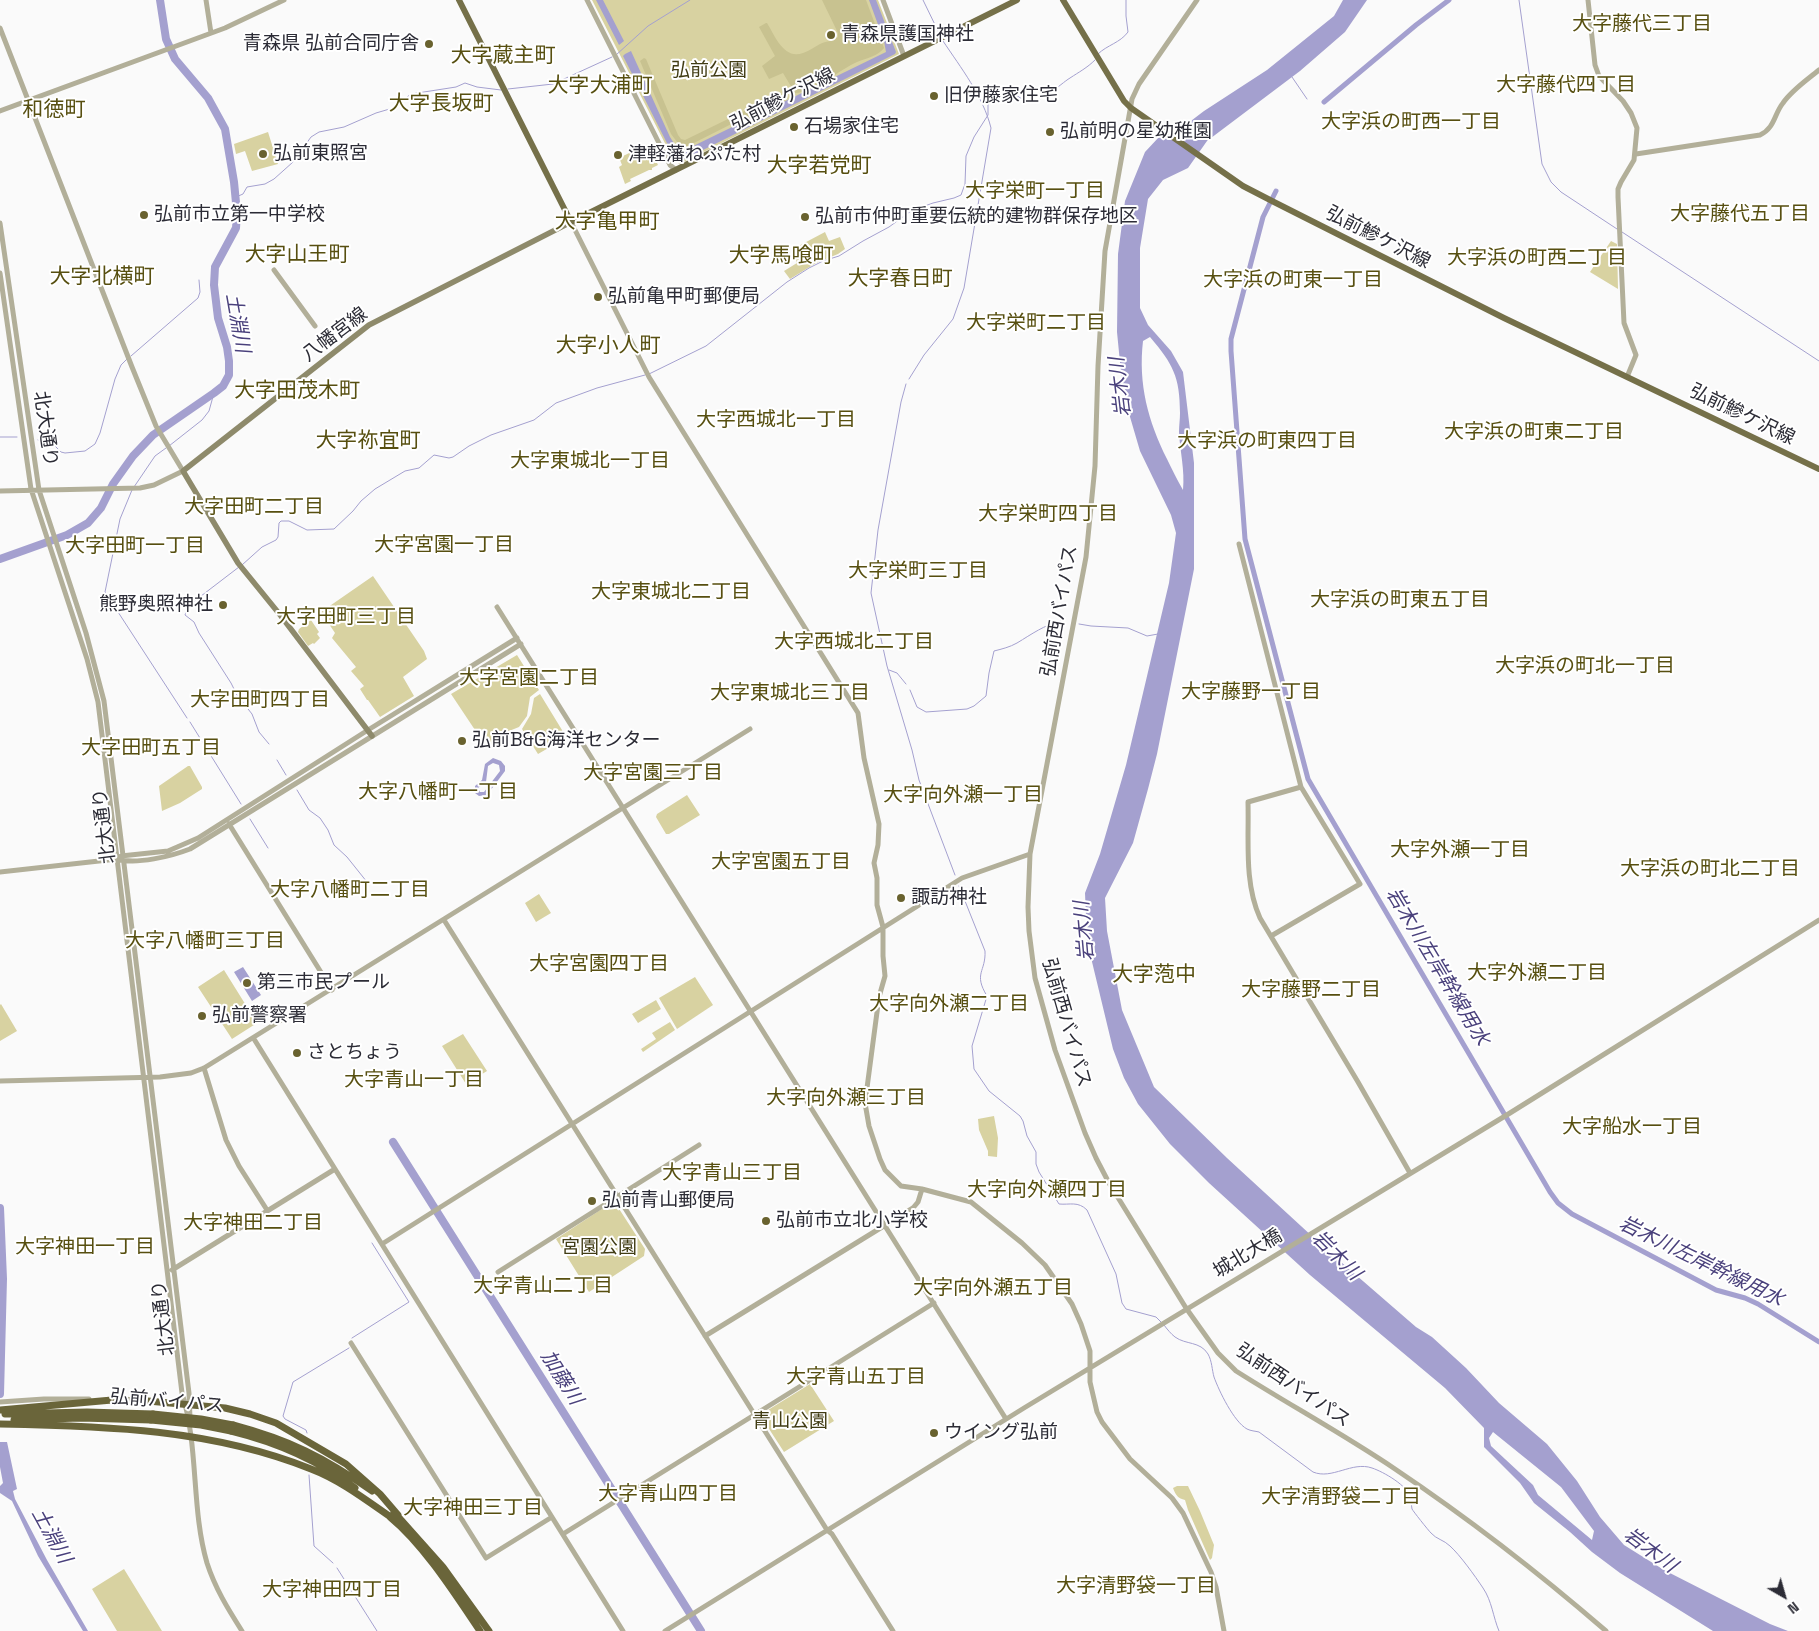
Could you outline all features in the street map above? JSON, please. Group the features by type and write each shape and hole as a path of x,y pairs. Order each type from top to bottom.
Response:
{"highway":[{"path":"0,1424 11,1414 112,1400 156,1401 225,1408 276,1423 346,1464 380,1494 395,1517"},
{"path":"0,1410 11,1414 190,1436 254,1450 312,1469 352,1490 395,1517"},
{"name":"弘前バイパス","path":"0,1414 86,1412 201,1419 232,1428 276,1437 304,1449 326,1460 373,1492 443,1567 489,1631"},
{"name":"弘前バイパス","path":"0,1420 11,1414"},
{"name":"弘前バイパス","path":"395,1517 454,1592 480,1631"}],"main road":[{"path":"459,0 571,222"},
{"name":"弘前鰺ケ沢線","path":"571,222 1016,0"},
{"name":"弘前鰺ケ沢線","path":"1063,0 1124,101 1131,108 1243,186 1504,318 1819,469"},
{"name":"八幡宮線","path":"182,471 369,325 571,222"},
{"path":"182,471 240,566 281,616 372,736"}],"street":[{"path":"206,0 211,33"},
{"path":"0,111 211,33 256,15 284,0"},
{"path":"587,0 670,165 676,170"},
{"path":"882,0 904,56"},
{"name":"弘前西バイパス","path":"1197,0 1139,84 1132,99 1106,251 1098,366 1095,466 1086,557 1030,854 1028,907 1032,957 1040,999 1058,1058 1096,1158 1113,1191 1186,1308 1218,1353 1236,1370 1393,1468 1444,1504 1572,1602 1606,1631"},
{"path":"1588,0 1595,65 1599,76 1623,101 1636,122 1636,154 1618,190 1624,323 1636,356 1627,377"},
{"path":"0,28 156,426 182,471 154,485 134,489 0,490"},
{"path":"1636,154 1760,135 1771,128 1782,103 1819,70"},
{"path":"571,222 648,374 858,713 864,758 879,824 878,845 874,863 877,878 877,905 883,927 885,976 879,997 865,1103 874,1143 886,1170 902,1186 922,1189 971,1202 1045,1264 1072,1304 1082,1324 1090,1351 1090,1382 1097,1412 1105,1428 1130,1459 1172,1498 1183,1513 1211,1572 1216,1587 1224,1631"},
{"name":"北大通り","path":"0,223 38,490 86,633 101,685 112,758 174,1269 202,1540 207,1561 220,1594 242,1631"},
{"path":"274,270 315,326"},
{"name":"北大通り","path":"0,273 31,489 87,659 98,702 182,1394 188,1404"},
{"path":"1239,544 1301,787 1360,884 1271,936"},
{"path":"497,607 1006,1419"},
{"path":"0,872 117,860 178,848 198,838 517,638"},
{"path":"123,858 175,855 190,849 230,826 521,644"},
{"path":"0,1081 176,1076 204,1068 254,1039 750,729"},
{"path":"1301,787 1248,802 1250,882 1253,903 1410,1173"},
{"path":"226,820 332,990"},
{"path":"382,1244 962,878 1030,854"},
{"path":"444,920 753,1414 893,1631"},
{"name":"城北大橋","path":"665,1631 1186,1308 1505,1115 1819,920"},
{"path":"254,1039 623,1631"},
{"path":"204,1068 226,1140 239,1166 267,1210"},
{"path":"498,1272 699,1145"},
{"path":"167,1273 335,1168"},
{"path":"705,1336 913,1208 918,1202 922,1189"},
{"path":"563,1534 934,1302"},
{"path":"351,1343 486,1558 552,1517"},
{"path":"0,1402 11,1414"}],"green space":[{"name":"弘前公園","path":"592,0 878,0 899,54 680,164 674,161"},
{"path":"268,132 278,164 252,171 245,151 236,154 234,144"},
{"path":"648,144 658,165 652,168 652,170 630,179 631,181 625,184 619,167 622,165 621,157"},
{"path":"825,232 829,241 840,237 845,249 816,263 790,279 784,271 797,263 791,250"},
{"path":"1611,241 1617,244 1618,289 1590,272"},
{"path":"373,576 424,651 427,659 403,677 414,696 380,717 360,689 364,686 351,671 356,667 332,638 335,633 321,612"},
{"path":"311,620 319,632 317,634 320,638 314,644 308,646 298,632 299,629"},
{"path":"517,655 539,690 530,697 527,716 519,727 509,731 490,745 483,742 451,694"},
{"path":"540,694 562,730 564,739 538,754 522,729 531,714 534,698"},
{"path":"190,766 202,789 180,803 162,811 159,786"},
{"path":"687,795 700,815 666,834 656,817 657,814"},
{"path":"539,894 551,913 536,922 525,903"},
{"path":"224,970 257,1023 232,1039 198,987"},
{"path":"695,977 713,1005 677,1029 659,998"},
{"path":"656,1000 661,1009 638,1023 632,1014"},
{"path":"0,1005 17,1031 0,1041"},
{"path":"670,1022 675,1030 643,1052 641,1049 656,1039 652,1033"},
{"path":"463,1034 487,1071 466,1084 442,1046"},
{"path":"994,1116 998,1138 997,1157 988,1156 988,1151 979,1130 978,1119"},
{"name":"宮園公園","path":"614,1201 645,1249 644,1256 589,1292 556,1239"},
{"name":"青山公園","path":"810,1384 834,1421 784,1452 760,1415"},
{"path":"1188,1486 1200,1511 1214,1545 1210,1560 1185,1500 1177,1496 1174,1491 1173,1488"},
{"path":"124,1569 162,1631 117,1631 92,1589"}],"shaded area":[{"path":"596,0 603,0 624,41 619,45"},
{"path":"822,0 866,0 884,48 875,55 850,65 818,85 795,93 783,73 769,79 762,66 775,56 759,27 767,23 781,46 790,53 805,52 820,44 834,40 838,37 838,33"},
{"path":"869,0 876,0 896,52 895,54 679,162 675,159 623,56 631,51 670,137 677,148 683,151 886,52 884,41"},
{"name":"岩木川","path":"1343,0 1367,0 1345,32 1300,71 1207,141 1188,168 1163,180 1148,199 1140,248 1140,308 1148,325 1171,351 1183,372 1194,463 1194,569 1157,754 1148,789 1133,843 1105,898 1107,931 1122,1010 1154,1087 1227,1158 1326,1249 1416,1327 1432,1337 1466,1368 1499,1403 1547,1444 1577,1481 1600,1517 1624,1545 1664,1570 1770,1624 1788,1631 1713,1631 1620,1573 1534,1503 1520,1483 1484,1447 1484,1428 1445,1388 1310,1275 1209,1183 1170,1144 1138,1104 1124,1078 1113,1049 1087,941 1085,893 1100,854 1126,765 1169,583 1176,533 1171,515 1140,451 1123,393 1117,332 1118,254 1125,201 1145,152 1159,137 1179,130 1204,111 1267,70 1334,16","holes":["1150,337 1170,363 1177,380 1180,401 1179,432 1183,468 1183,490 1160,445 1146,402 1143,387 1142,357 1143,341","1493,1432 1561,1487 1594,1531 1592,1540 1538,1495 1533,1485 1491,1446 1489,1438"]},
{"path":"644,58 681,139 685,140 771,98 773,103 684,148 681,147 671,134 640,61"},
{"path":"493,758 501,761 505,766 505,771 487,795 479,796 475,793 475,786 482,780 485,764","holes":["493,763 499,765 500,771 484,792 480,792 478,788 486,782 488,766"]},
{"name":"第三市民プール","path":"243,967 261,995 252,1001 234,972"},
{"name":"土淵川","path":"0,1442 7,1442 17,1489 13,1491 15,1499 47,1560 88,1631 83,1631 38,1556 12,1501 0,1493 0,1486 3,1483 0,1467"}],"waterway":[{"name":"土淵川","path":"0,559 67,535 88,523 101,508 113,484 133,456 153,435 223,386 229,375 227,347 218,318 214,285 215,267 236,228 237,213 234,182 225,129 208,98 175,59 166,39 160,0"},
{"path":"616,55 648,26 690,0"},
{"path":"923,0 940,35"},
{"path":"1098,54 1121,39 1128,32 1126,0"},
{"name":"岩木川左岸幹線用水","path":"1324,102 1449,0"},
{"path":"1519,0 1542,164 1551,182 1561,192 1617,229"},
{"path":"909,379 924,355 953,319 964,288 991,128 977,94 943,41"},
{"path":"508,89 553,84 612,57"},
{"path":"649,374 706,346 787,282 809,268 839,256 889,227 911,211 961,195 965,184 966,156 974,137 988,115 988,105 998,93 1006,90 1026,101 1037,100 1050,93 1095,60"},
{"path":"1292,77 1307,99"},
{"path":"236,197 243,194 247,187 265,184 274,179 293,162 311,137 319,132 344,127 393,108 411,94 456,87 465,83 477,87 501,90"},
{"name":"岩木川左岸幹線用水","path":"1276,191 1263,217 1231,339 1231,351 1245,539 1308,779 1558,1203 1572,1214 1716,1290 1745,1298 1758,1304 1819,1342"},
{"path":"1622,232 1819,361"},
{"path":"131,356 198,298 200,292 199,280"},
{"path":"38,440 55,446 65,453 85,451 95,444 100,433 115,379 121,365 128,358"},
{"path":"242,565 262,547 276,540 281,521 289,521 307,530 334,529 375,489 405,471 419,468 434,455 453,457 469,446 491,435 534,420 556,403 597,388 645,375"},
{"path":"906,384 901,402 878,530 871,593 887,666 919,780 955,875"},
{"path":"169,446 202,420 209,411 214,393"},
{"path":"0,437 17,437"},
{"path":"134,487 155,456 166,448"},
{"path":"132,490 120,519 105,592 187,718"},
{"path":"239,567 188,606 185,615 194,622 237,695 252,714 259,732 269,744"},
{"path":"910,690 917,707 926,712 967,709 974,706 986,696 994,651 1012,646 1044,627 1061,621"},
{"path":"1079,624 1128,628 1147,636 1158,634"},
{"path":"889,670 897,673 906,684"},
{"path":"190,722 241,804"},
{"path":"277,760 286,775"},
{"path":"297,790 309,810 320,818 328,830 334,845 347,857 367,882"},
{"path":"250,819 268,848"},
{"path":"959,886 985,951 980,977 987,996 972,1046 974,1069 989,1091 1020,1116 1027,1136 1036,1152 1036,1164 1039,1172 1059,1204 1077,1204 1087,1210 1116,1274 1122,1303 1126,1309 1156,1317 1161,1322"},
{"name":"加藤川","path":"393,1142 701,1631"},
{"name":"土淵川","path":"0,1208 3,1279 0,1394"},
{"path":"352,1338 409,1302 372,1243"},
{"path":"1164,1325 1175,1337 1205,1350 1223,1398 1237,1420 1247,1429 1259,1432 1313,1472 1327,1474 1365,1466 1383,1473 1401,1484 1409,1493 1412,1509 1421,1521 1433,1535 1454,1550 1483,1588 1499,1631"},
{"path":"307,1433 306,1430 285,1419 283,1416 293,1382 349,1348"},
{"path":"309,1475 314,1546 333,1563"},
{"path":"337,1568 377,1631"}],"place":[{"name":"青森県護国神社","path":"831,35"},
{"name":"青森県 弘前合同庁舎","path":"429,44"},
{"name":"旧伊藤家住宅","path":"934,96"},
{"name":"石場家住宅","path":"794,127"},
{"name":"弘前明の星幼稚園","path":"1050,132"},
{"name":"弘前東照宮","path":"263,154"},
{"name":"津軽藩ねぷた村","path":"618,155"},
{"name":"弘前市立第一中学校","path":"144,215"},
{"name":"弘前市仲町重要伝統的建物群保存地区","path":"805,217"},
{"name":"弘前亀甲町郵便局","path":"598,297"},
{"name":"熊野奥照神社","path":"223,605"},
{"name":"弘前B&G海洋センター","path":"462,741"},
{"name":"諏訪神社","path":"901,898"},
{"name":"第三市民プール","path":"247,983"},
{"name":"弘前警察署","path":"202,1016"},
{"name":"さとちょう","path":"297,1053"},
{"name":"弘前青山郵便局","path":"592,1201"},
{"name":"弘前市立北小学校","path":"766,1221"},
{"name":"ウイング弘前","path":"934,1433"}],"district":[{"name":"大字藤代三丁目","path":"1642,25"},
{"name":"大字蔵主町","path":"503,56"},
{"name":"大字大浦町","path":"600,86"},
{"name":"大字藤代四丁目","path":"1566,86"},
{"name":"大字長坂町","path":"441,104"},
{"name":"和徳町","path":"54,110"},
{"name":"大字浜の町西一丁目","path":"1411,123"},
{"name":"大字若党町","path":"819,166"},
{"name":"大字栄町一丁目","path":"1035,192"},
{"name":"大字藤代五丁目","path":"1740,215"},
{"name":"大字亀甲町","path":"607,222"},
{"name":"大字山王町","path":"297,255"},
{"name":"大字馬喰町","path":"781,256"},
{"name":"大字浜の町西二丁目","path":"1537,259"},
{"name":"大字北横町","path":"102,277"},
{"name":"大字春日町","path":"900,279"},
{"name":"大字浜の町東一丁目","path":"1293,281"},
{"name":"大字栄町二丁目","path":"1036,324"},
{"name":"大字小人町","path":"608,346"},
{"name":"大字田茂木町","path":"297,391"},
{"name":"大字西城北一丁目","path":"776,421"},
{"name":"大字浜の町東二丁目","path":"1534,433"},
{"name":"大字祢宜町","path":"368,441"},
{"name":"大字浜の町東四丁目","path":"1267,442"},
{"name":"大字東城北一丁目","path":"590,462"},
{"name":"大字田町二丁目","path":"254,508"},
{"name":"大字栄町四丁目","path":"1048,515"},
{"name":"大字宮園一丁目","path":"444,546"},
{"name":"大字田町一丁目","path":"135,547"},
{"name":"大字栄町三丁目","path":"918,572"},
{"name":"大字東城北二丁目","path":"671,593"},
{"name":"大字浜の町東五丁目","path":"1400,601"},
{"name":"大字田町三丁目","path":"346,618"},
{"name":"大字西城北二丁目","path":"854,643"},
{"name":"大字浜の町北一丁目","path":"1585,667"},
{"name":"大字宮園二丁目","path":"529,679"},
{"name":"大字藤野一丁目","path":"1251,693"},
{"name":"大字東城北三丁目","path":"790,694"},
{"name":"大字田町四丁目","path":"260,701"},
{"name":"大字田町五丁目","path":"151,749"},
{"name":"大字宮園三丁目","path":"653,774"},
{"name":"大字八幡町一丁目","path":"438,793"},
{"name":"大字向外瀬一丁目","path":"963,796"},
{"name":"大字外瀬一丁目","path":"1460,851"},
{"name":"大字宮園五丁目","path":"781,863"},
{"name":"大字浜の町北二丁目","path":"1710,870"},
{"name":"大字八幡町二丁目","path":"350,891"},
{"name":"大字八幡町三丁目","path":"205,942"},
{"name":"大字宮園四丁目","path":"599,965"},
{"name":"大字外瀬二丁目","path":"1537,974"},
{"name":"大字萢中","path":"1154,975"},
{"name":"大字藤野二丁目","path":"1311,991"},
{"name":"大字向外瀬二丁目","path":"949,1005"},
{"name":"大字青山一丁目","path":"414,1081"},
{"name":"大字向外瀬三丁目","path":"846,1099"},
{"name":"大字船水一丁目","path":"1632,1128"},
{"name":"大字青山三丁目","path":"732,1174"},
{"name":"大字向外瀬四丁目","path":"1047,1191"},
{"name":"大字神田二丁目","path":"253,1224"},
{"name":"大字神田一丁目","path":"85,1248"},
{"name":"大字青山二丁目","path":"543,1287"},
{"name":"大字向外瀬五丁目","path":"993,1289"},
{"name":"大字青山五丁目","path":"856,1378"},
{"name":"大字青山四丁目","path":"668,1495"},
{"name":"大字清野袋二丁目","path":"1341,1498"},
{"name":"大字神田三丁目","path":"473,1509"},
{"name":"大字清野袋一丁目","path":"1136,1587"},
{"name":"大字神田四丁目","path":"332,1591"}]}
